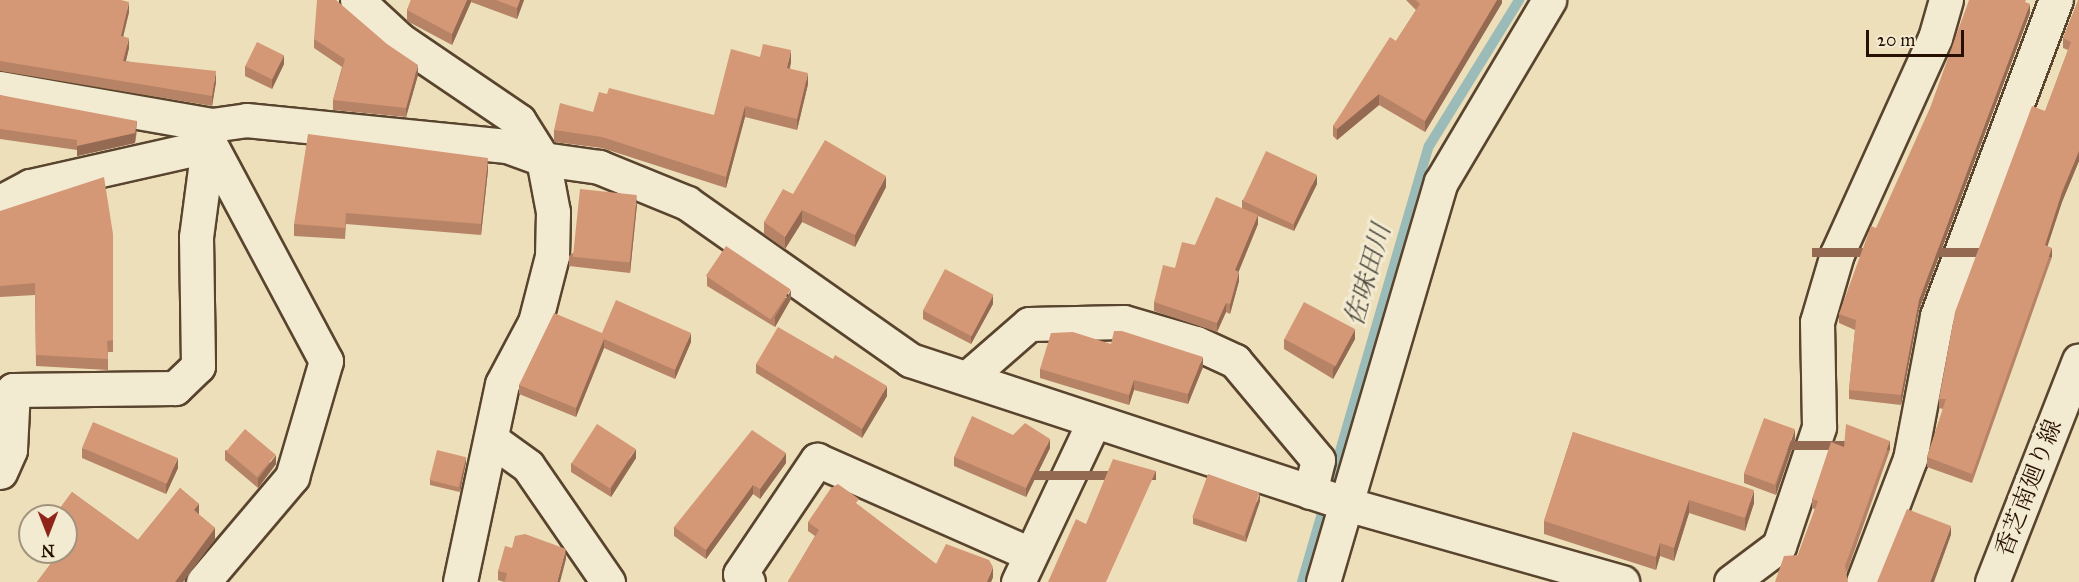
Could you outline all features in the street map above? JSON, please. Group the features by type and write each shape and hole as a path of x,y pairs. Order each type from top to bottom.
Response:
{"street":[{"path":"357,0 400,40 519,121 543,159 553,212 552,256 535,322 502,384 492,440 460,582"},
{"path":"1323,582 1350,505 1441,182 1549,0"},
{"path":"1731,582 1779,546 1820,427 1817,322 1837,254 1935,38 1946,0"},
{"path":"1863,582 1910,459 1937,316 2056,0"},
{"path":"0,87 210,135 326,361 292,477 203,582"},
{"path":"0,202 30,186 210,135 246,120 507,146 543,159 599,167 687,203 910,360 1350,505 1622,582"},
{"path":"0,472 10,450 13,390 176,388 198,366 196,237 210,135"},
{"path":"967,378 1029,324 1124,322 1196,343 1235,361 1318,460 1310,492"},
{"name":"香芝南廻り線","path":"1992,582 2079,360"},
{"path":"748,582 740,574 817,460 1024,568 1094,421"},
{"path":"492,440 528,466 608,582"}],"building":[{"path":"0,0 121,0 129,2 121,36 129,38 123,61 216,71 212,96 0,61"},
{"path":"317,0 336,0 387,44 418,65 406,108 333,100 345,59 314,39"},
{"path":"411,0 467,0 452,34 407,10"},
{"path":"496,0 520,0 517,8"},
{"path":"1416,0 1497,0 1425,121 1379,94 1337,129 1333,126 1390,37 1396,41 1420,4"},
{"path":"1969,0 2026,0 2025,2 2030,4 1919,300 1901,395 1849,390 1856,320 1839,314 1871,226 1876,228 1930,108"},
{"path":"2078,0 2079,151 2062,192 2045,245 2052,248 1972,474 1927,457 1946,399 1939,399 1955,312 2032,106 2045,111 2071,42 2063,38"},
{"path":"257,42 284,55 272,79 245,66"},
{"path":"763,44 791,50 787,68 808,73 797,119 745,106 726,177 602,137 554,130 560,103 593,112 599,92 607,94 609,88 714,115 731,49 760,57"},
{"path":"0,95 137,121 135,133 77,146 77,140 0,129"},
{"path":"308,134 488,158 481,224 346,213 345,228 294,224"},
{"path":"825,140 886,176 855,235 802,210 785,237 764,222 783,189 793,194"},
{"path":"1266,151 1317,175 1294,225 1243,201"},
{"path":"104,177 113,234 113,340 107,341 108,359 36,355 35,283 0,286 0,211"},
{"path":"580,189 637,195 630,263 573,257"},
{"path":"1216,197 1258,215 1235,270 1239,272 1230,304 1226,303 1217,323 1154,302 1163,265 1175,268 1182,242 1195,245"},
{"path":"726,246 791,290 771,319 706,276"},
{"path":"945,269 994,295 971,336 923,310"},
{"path":"616,300 691,333 675,370 604,339 576,408 519,385 554,313 602,333"},
{"path":"1304,302 1355,329 1335,366 1284,339"},
{"path":"778,327 833,359 835,355 887,386 862,429 756,364"},
{"path":"1114,331 1122,331 1203,357 1188,394 1134,380 1129,395 1040,369 1051,333 1073,332 1111,344"},
{"path":"972,416 1013,435 1025,423 1050,439 1026,488 954,457"},
{"path":"1764,418 1795,429 1775,485 1744,473"},
{"path":"93,422 178,458 167,484 82,448"},
{"path":"597,424 636,449 610,488 571,463"},
{"path":"1846,424 1890,441 1845,566 1848,582 1775,582 1784,556 1798,555 1818,501 1812,499 1831,442 1844,447"},
{"path":"245,429 276,455 257,477 226,451"},
{"path":"752,430 786,453 760,489 753,485 706,550 674,527"},
{"path":"1573,432 1754,490 1745,518 1689,500 1674,548 1660,543 1656,557 1544,521"},
{"path":"437,450 466,457 459,487 430,480"},
{"path":"1113,459 1156,471 1106,582 1048,582 1076,519 1086,524"},
{"path":"1208,474 1260,493 1244,536 1192,517"},
{"path":"838,484 859,499 856,503 936,564 946,544 989,560 993,567 987,582 789,582 819,530 808,522 831,488"},
{"path":"180,488 199,504 194,510 215,528 175,582 37,582 51,564 78,564 78,504 63,504 72,492 138,540"},
{"path":"1907,509 1951,526 1930,582 1877,582"},
{"path":"525,534 566,549 557,582 505,582 507,573 498,571 505,546 512,548 515,536"}],"waterway":[{"name":"佐味田川","path":"1302,582 1429,146 1519,0"}]}
